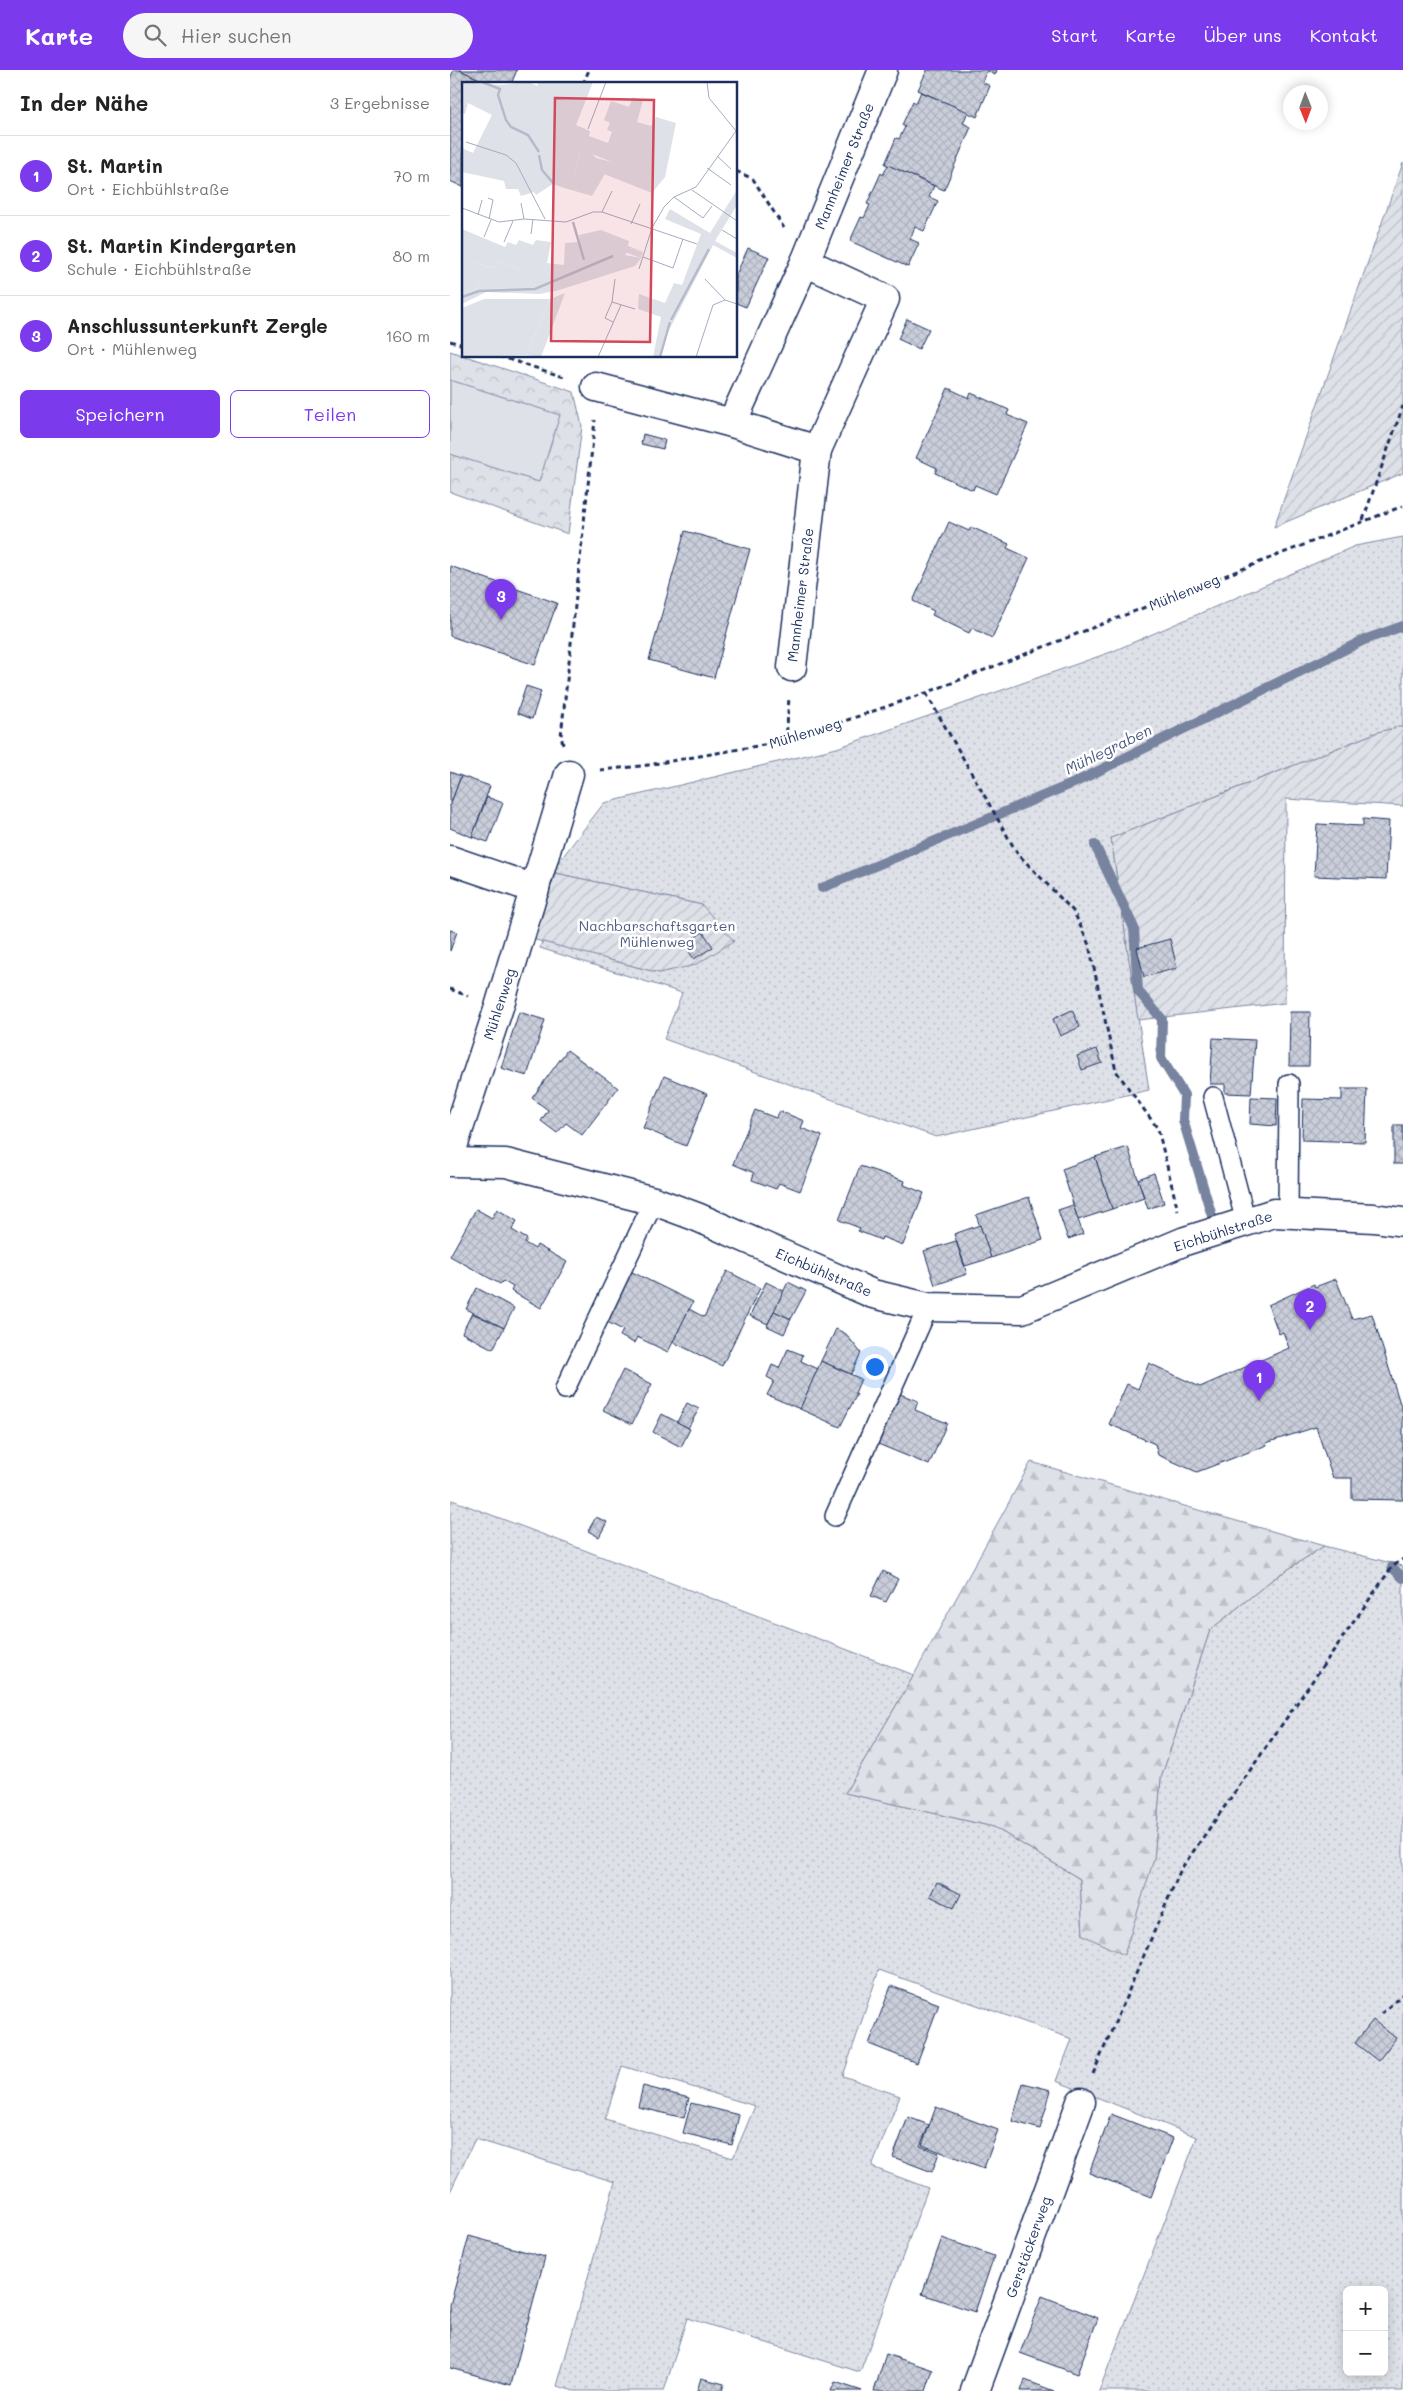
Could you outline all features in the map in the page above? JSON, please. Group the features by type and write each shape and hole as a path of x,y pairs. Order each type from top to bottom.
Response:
{"street":[{"name":"Mannheimer Straße","path":"732,423 805,262 882,70"},
{"name":"Mannheimer Straße","path":"792,667 818,450 885,299 805,262"},
{"path":"596,387 732,423 818,450"},
{"name":"Mühlenweg","path":"450,1156 535,889 569,774"},
{"path":"450,860 535,889"},
{"name":"Eichbühlstraße","path":"450,1162 506,1163 654,1201 697,1216 873,1294 928,1307 1022,1309 1185,1241 1274,1213 1374,1218 1403,1222"},
{"name":"Gerstäckerweg","path":"975,2391 1081,2102"}],"lane":[{"path":"1288,1214 1289,1084"},
{"path":"1214,1097 1246,1222"},
{"path":"565,1389 654,1201"},
{"path":"835,1516 928,1307"}],"path":[{"path":"584,82 589,70"},
{"path":"738,172 753,179 805,262"},
{"path":"505,358 596,387 594,439 561,736 569,774"},
{"path":"1362,520 1403,406"},
{"name":"Mühlenweg","path":"569,774 642,766 786,741 926,693 1362,520 1403,506"},
{"name":"Mannheimer Straße","path":"786,741 792,667"},
{"path":"926,693 1014,848 1074,912 1088,945 1116,1071 1158,1129 1185,1241"},
{"path":"1081,2102 1181,1869 1392,1567 1403,1559"},
{"path":"1381,2014 1403,1994"}],"green space":[{"path":"1403,163 1403,473 1274,527"},
{"path":"450,351 462,355 462,358 471,358 574,392 582,426 568,534 450,492"},
{"path":"450,380 560,415 539,482 450,454"},
{"path":"1403,537 1403,726 1378,732 1111,838 1149,1090 936,1137 664,1039 682,993 540,948 542,941 659,973 702,905 551,872 604,803 837,748 1111,652 1355,546"},
{"path":"1403,726 1403,806 1286,799 1285,1003 1138,1020 1111,838 1378,732"},
{"name":"Nachbarschaftsgarten Mühlenweg","path":"551,872 702,905 734,941 695,965 659,973 532,939"},
{"path":"1031,1462 1324,1546 1273,1579 1210,1630 1161,1778 1154,1859 1124,1955 1083,1935 1080,1879 994,1827 845,1793 914,1675"},
{"path":"452,1500 914,1675 845,1793 994,1827 1080,1879 1083,1935 1154,1859 1161,1778 1210,1630 1273,1579 1324,1546 1403,1566 1403,2391 1099,2391 1197,2137 1056,2081 1072,2039 879,1970 843,2076 900,2096 872,2167 928,2188 860,2372 687,2318 664,2391 574,2391 557,2386 615,2182 475,2139 450,2192 450,1503","holes":["622,2066 755,2106 733,2158 605,2119"]}],"building":[{"path":"454,70 460,70 486,82 462,82 462,187 450,181 450,78"},
{"path":"460,70 517,70 512,82 486,82"},
{"path":"927,70 997,70 995,75 987,71 982,82 990,86 977,117 918,90"},
{"path":"921,92 968,112 963,123 971,127 944,190 885,164 896,138 899,139 905,127 902,125 913,101 916,103"},
{"path":"888,165 934,186 929,197 938,201 924,231 915,227 910,239 919,243 908,267 850,241 861,217 864,218 870,205 867,204 881,173 883,175"},
{"path":"748,248 769,257 746,307 738,304 738,270"},
{"path":"907,319 929,329 919,349 898,339"},
{"path":"948,388 969,398 971,393 1009,410 1007,415 1028,424 996,494 975,485 973,490 935,473 937,468 916,458"},
{"path":"643,434 665,440 663,449 641,444"},
{"path":"949,522 969,531 971,527 1009,544 1007,548 1029,558 992,638 972,628 969,633 932,615 934,611 913,601"},
{"path":"685,531 750,549 714,678 649,660"},
{"path":"450,566 557,603 535,665 450,636"},
{"path":"526,686 541,691 532,719 517,713"},
{"path":"450,772 461,776 450,806"},
{"path":"461,776 490,786 472,837 450,828 450,806"},
{"path":"487,797 503,803 488,842 472,837"},
{"path":"1363,819 1389,821 1386,879 1314,876 1317,824 1363,826"},
{"path":"450,930 457,932 450,951"},
{"path":"703,932 713,947 694,959 684,944"},
{"path":"1170,939 1177,968 1144,977 1137,948"},
{"path":"1072,1010 1080,1027 1060,1036 1053,1019"},
{"path":"519,1012 545,1020 527,1076 501,1068"},
{"path":"1290,1012 1310,1012 1309,1066 1289,1066"},
{"path":"1213,1038 1255,1040 1251,1094 1225,1093 1225,1084 1210,1084"},
{"path":"1097,1049 1102,1063 1082,1070 1077,1056"},
{"path":"567,1050 618,1088 582,1135 566,1123 557,1133 541,1121 548,1110 532,1098"},
{"path":"664,1076 707,1094 686,1146 643,1128"},
{"path":"1342,1089 1367,1089 1365,1142 1302,1140 1303,1099 1342,1100"},
{"path":"1251,1097 1277,1098 1276,1126 1250,1124"},
{"path":"755,1110 776,1118 780,1111 804,1121 801,1128 822,1136 800,1191 779,1183 776,1189 752,1180 754,1173 733,1164"},
{"path":"1394,1125 1403,1125 1403,1164 1394,1164"},
{"path":"1128,1147 1144,1198 1112,1209 1095,1157"},
{"path":"1095,1157 1112,1209 1078,1220 1062,1169"},
{"path":"860,1166 905,1181 904,1185 924,1193 903,1245 882,1237 881,1240 858,1231 860,1228 839,1220"},
{"path":"1154,1173 1164,1203 1148,1209 1138,1179"},
{"path":"1029,1197 1043,1240 991,1258 976,1215"},
{"path":"1073,1205 1083,1234 1068,1239 1058,1210"},
{"path":"476,1209 492,1218 497,1209 517,1221 512,1230 527,1239 525,1243 535,1249 537,1245 567,1262 541,1308 511,1291 513,1287 503,1281 500,1284 450,1256"},
{"path":"980,1225 991,1258 965,1266 954,1234"},
{"path":"956,1241 967,1274 935,1285 924,1251"},
{"path":"630,1271 693,1302 668,1352 637,1337 634,1343 620,1336 623,1330 605,1321"},
{"path":"727,1271 760,1288 722,1366 673,1342 689,1309 704,1317"},
{"path":"1336,1279 1352,1319 1372,1314 1403,1413 1403,1500 1352,1499 1352,1478 1333,1478 1316,1427 1266,1443 1267,1445 1197,1472 1158,1455 1155,1444 1109,1424 1127,1384 1138,1389 1149,1363 1200,1387 1289,1348 1283,1332 1279,1334 1268,1305 1314,1284 1315,1287"},
{"path":"766,1282 784,1291 768,1324 750,1316"},
{"path":"788,1282 806,1291 791,1319 774,1311"},
{"path":"477,1288 514,1308 504,1328 466,1309"},
{"path":"774,1311 791,1319 784,1334 767,1326"},
{"path":"472,1313 504,1328 493,1349 462,1333"},
{"path":"836,1329 846,1334 861,1353 851,1374 821,1361"},
{"path":"788,1349 803,1355 801,1361 818,1369 800,1409 767,1395 774,1381 767,1377 772,1365 779,1368"},
{"path":"821,1361 861,1379 855,1393 857,1394 840,1427 800,1409"},
{"path":"623,1370 652,1384 632,1424 603,1410"},
{"path":"900,1394 918,1401 915,1410 947,1423 929,1465 878,1444"},
{"path":"687,1403 699,1409 688,1428 677,1422"},
{"path":"662,1414 690,1429 681,1447 653,1432"},
{"path":"596,1517 607,1522 599,1537 588,1531"},
{"path":"883,1571 898,1579 886,1602 871,1596"},
{"path":"937,1882 961,1894 954,1908 930,1896"},
{"path":"891,1986 939,2004 917,2063 869,2044"},
{"path":"1373,2020 1396,2038 1378,2061 1355,2043"},
{"path":"1023,2083 1051,2090 1040,2129 1012,2121"},
{"path":"643,2086 689,2098 684,2118 638,2107"},
{"path":"691,2103 739,2115 732,2145 683,2133"},
{"path":"936,2107 998,2130 984,2168 922,2145"},
{"path":"1111,2114 1173,2138 1151,2197 1089,2173"},
{"path":"908,2117 929,2125 920,2146 939,2153 932,2172 893,2157"},
{"path":"469,2236 545,2257 511,2385 450,2368 450,2305"},
{"path":"942,2238 994,2256 975,2312 922,2294"},
{"path":"1042,2296 1098,2318 1077,2374 1020,2353"},
{"path":"886,2354 933,2370 926,2391 874,2391"},
{"path":"701,2378 724,2384 722,2391 697,2391"},
{"path":"1025,2380 1054,2391 1021,2391"},
{"path":"835,2382 862,2391 831,2391"}],"waterway":[{"name":"Mühlegraben","path":"822,888 1074,783 1364,640 1403,626"},
{"path":"1095,845 1134,928 1138,991 1162,1019 1161,1058 1184,1095 1183,1120 1212,1216"},
{"path":"1392,1567 1403,1578"}],"place":[{"name":"Anschlussunterkunft Zergle","path":"501,620"},
{"name":"St. Martin Kindergarten","path":"1310,1330"},
{"name":"St. Martin","path":"1259,1401"}]}
